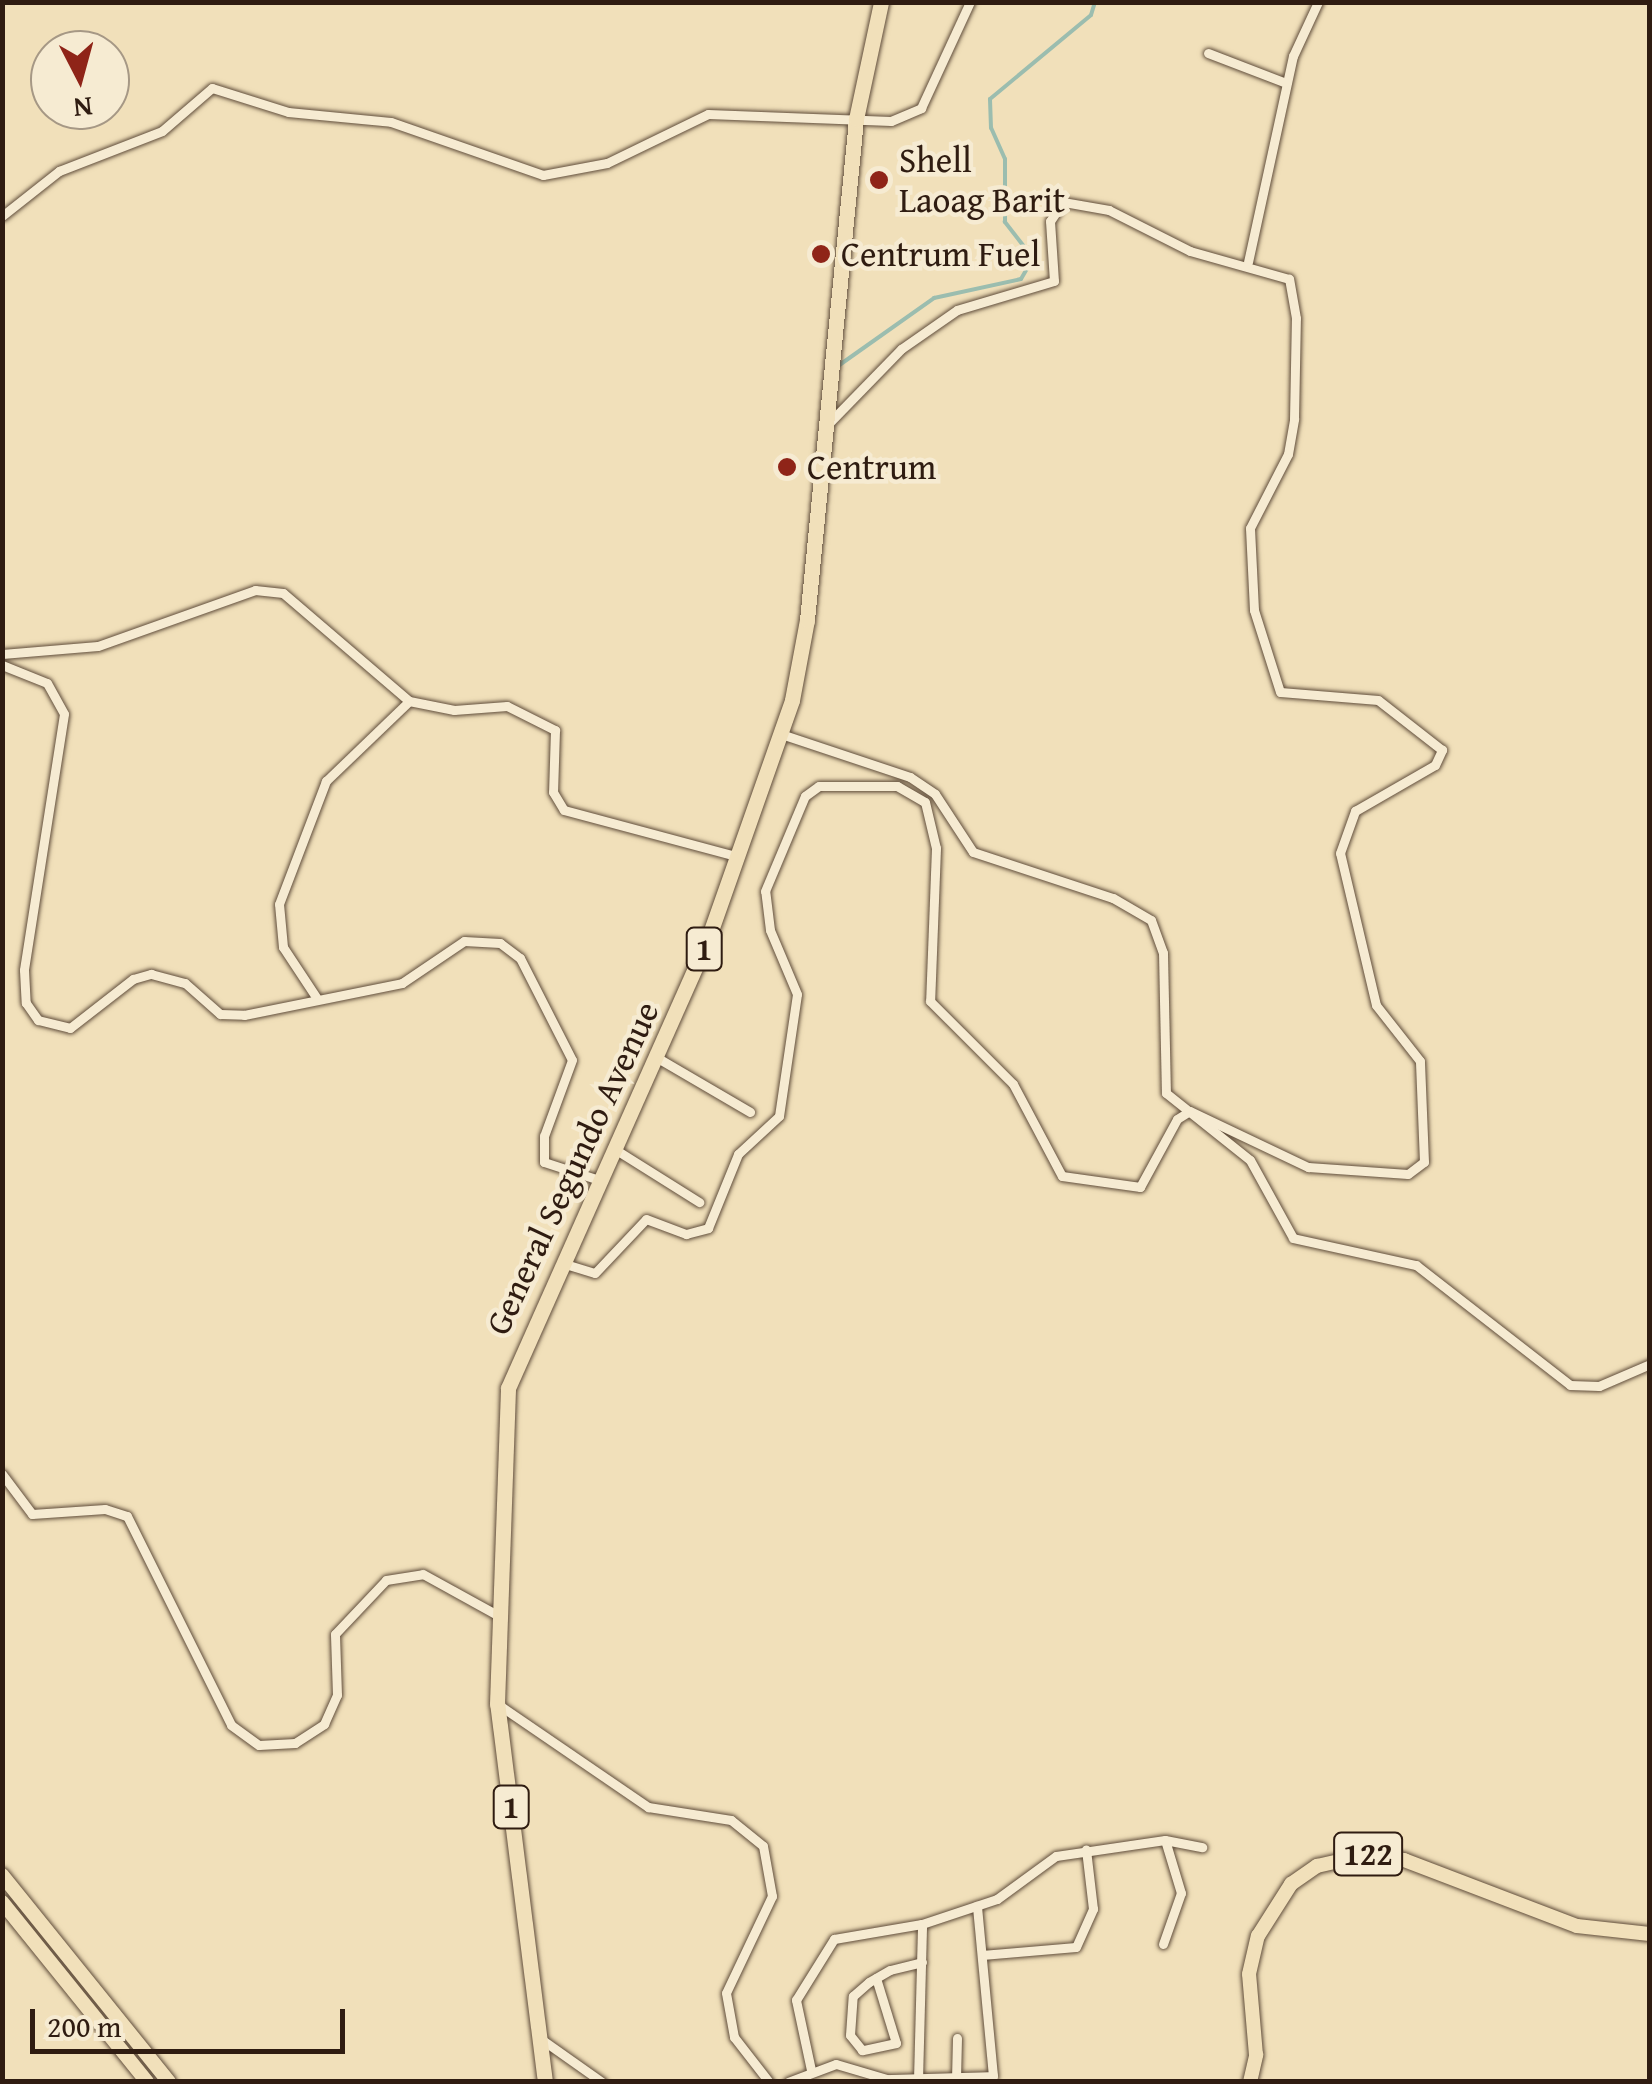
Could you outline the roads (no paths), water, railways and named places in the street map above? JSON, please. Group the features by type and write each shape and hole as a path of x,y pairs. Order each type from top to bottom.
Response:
{"highway":[{"name":"General Segundo Avenue","path":"502,1618 508,1388 560,1261 656,1057 739,857 802,658 832,390 856,119 881,2"},
{"name":"1","path":"502,1618 497,1704 546,2082"}],"main road":[{"name":"122","path":"1250,2082 1256,2055 1249,1974 1258,1936 1291,1884 1318,1866 1370,1854 1404,1860 1577,1926 1650,1934"},
{"path":"2,1875 168,2082"},
{"path":"2,1902 147,2082"}],"street":[{"path":"2,216 59,171 162,131 212,88 288,112 392,122 543,174 608,164 708,114 891,121 921,108 970,2"},
{"path":"1248,262 1286,83 1318,2"},
{"path":"1208,53 1286,83"},
{"path":"828,424 901,349 957,310 1054,281 1050,220 1063,202 1110,210 1205,256 1248,262 1289,279 1296,318 1290,443 1248,544 1268,671 1282,692 1357,695 1396,708 1442,750 1435,765 1355,811 1340,853 1376,1005 1420,1062 1424,1162 1408,1174 1308,1167 1221,1120 1182,1113"},
{"path":"2,654 98,646 264,590 296,600 409,701 529,714 559,739 558,806 739,857"},
{"path":"2,664 47,683 64,714 24,970 26,1003 38,1020 70,1028 144,975 185,983 225,1016 402,983 464,940 514,950 572,1060 544,1136 544,1162 599,1180"},
{"path":"316,997 283,947 280,904 326,781 409,701"},
{"path":"781,734 910,777 935,794 973,852 1104,894 1151,920 1163,953 1164,1084 1182,1113 1250,1160 1293,1238 1416,1265 1570,1385 1599,1386 1650,1364"},
{"path":"560,1261 594,1273 646,1219 686,1234 708,1228 738,1154 778,1116 797,994 770,930 765,891 805,796 819,786 897,786 925,802 936,848 930,1000 1013,1084 1062,1176 1140,1187 1182,1113"},
{"path":"656,1057 750,1112"},
{"path":"613,1148 699,1202"},
{"path":"2,1474 32,1514 105,1509 127,1516 231,1725 259,1745 295,1743 324,1724 338,1694 335,1634 386,1580 423,1574 502,1618"},
{"path":"497,1704 648,1807 731,1820 763,1846 772,1896 726,1993 734,2037 769,2082"},
{"path":"1163,1944 1180,1894 1165,1840"},
{"path":"811,2070 796,2000 827,1944 922,1924 977,1906 1004,1895 1048,1860 1086,1849 1165,1840 1202,1847"},
{"path":"982,1955 1076,1947 1092,1909 1086,1849"},
{"path":"788,2082 811,2070 836,2064 918,2080 993,2075 977,1906"},
{"path":"918,2080 922,1924"},
{"path":"876,1978 897,2038 890,2048 862,2050 851,2040 850,2002 876,1978 922,1962"},
{"path":"956,2079 958,2038"},
{"path":"541,2039 602,2082"}],"waterway":[{"path":"838,366 934,298 1021,279 1033,258 1005,222 1005,159 991,128 990,99 1091,15 1095,2"}],"place":[{"name":"Shell Laoag Barit","path":"879,180"},
{"name":"Centrum Fuel","path":"821,254"},
{"name":"Centrum","path":"787,467"}]}
